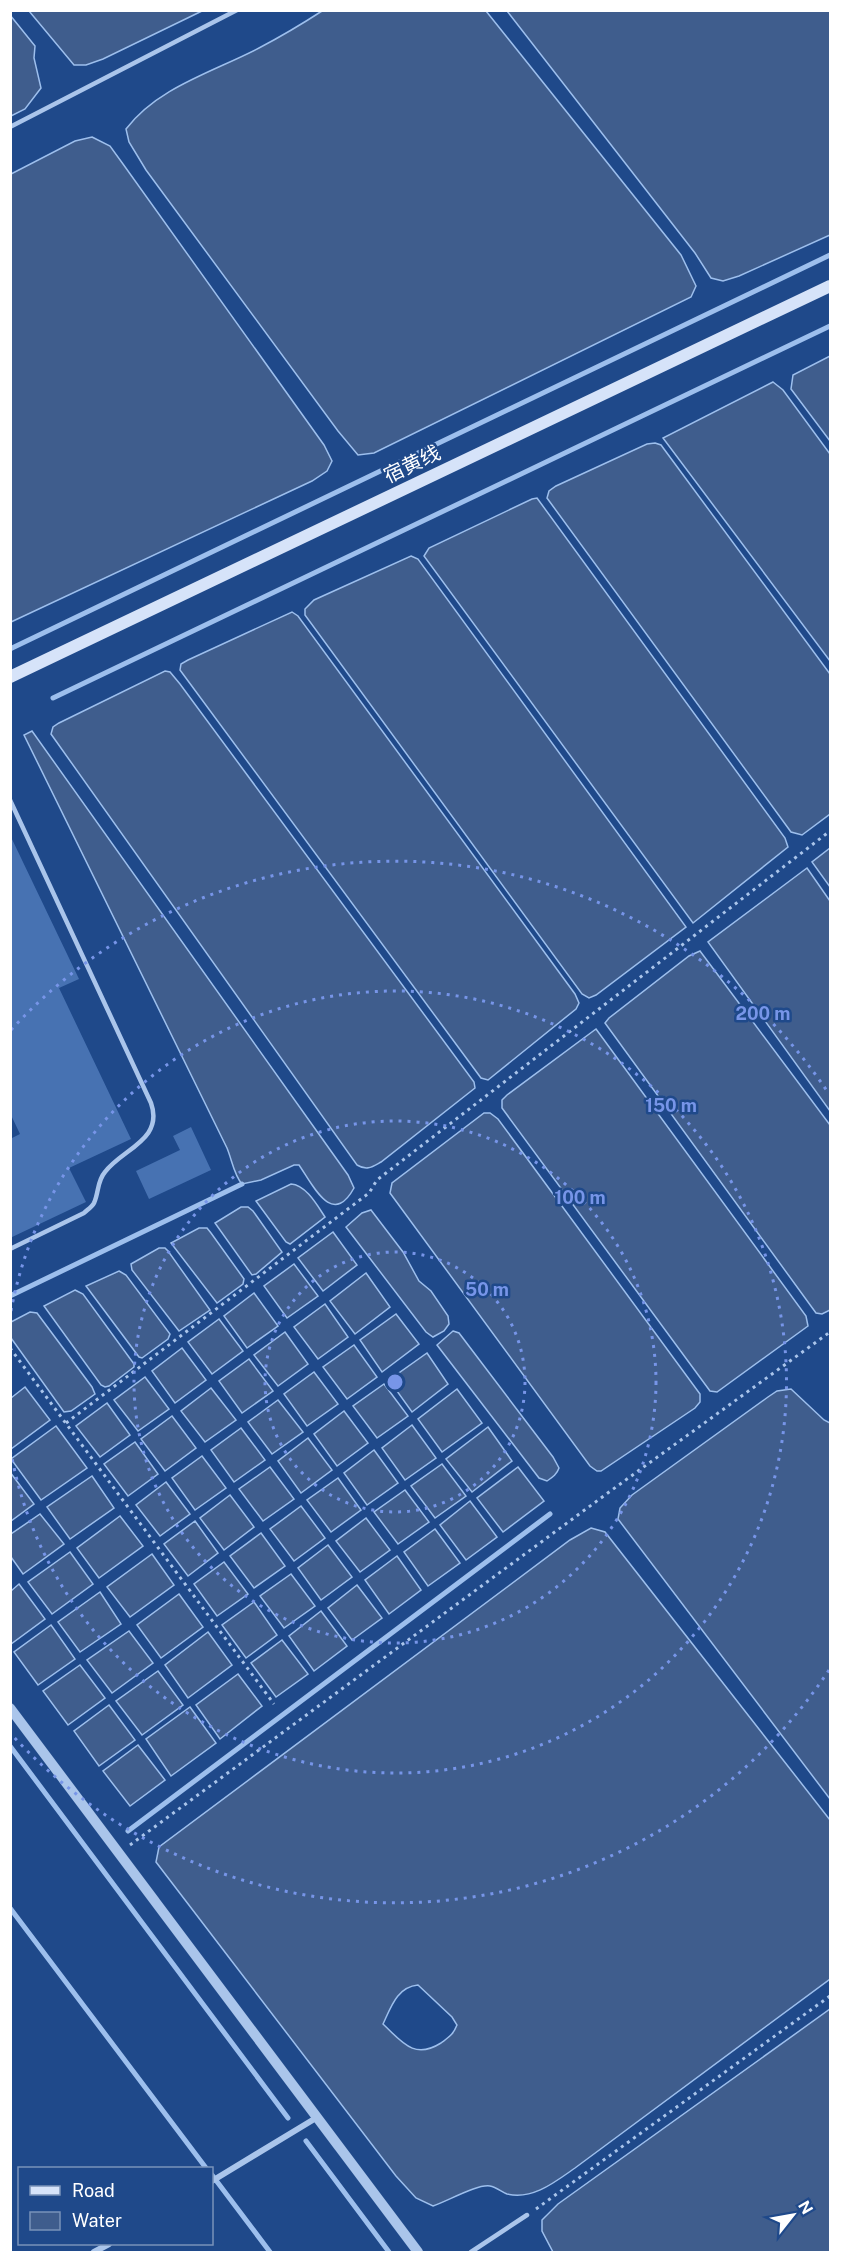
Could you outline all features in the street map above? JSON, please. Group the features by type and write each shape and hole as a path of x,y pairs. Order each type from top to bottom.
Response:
{"main road":[{"name":"宿黄线","path":"10,677 831,286"}],"street":[{"path":"10,1708 418,2253"},
{"path":"213,2180 316,2118"},
{"path":"94,2253 107,2245"}],"lane":[{"path":"10,127 237,10"},
{"path":"10,800 151,1103 154,1120 135,1148 104,1172 94,1204 84,1213 10,1249"},
{"path":"471,2253 528,2215"}],"path":[{"path":"66,1423 369,1193 377,1180 831,831"},
{"path":"119,1853 604,1495 831,1332"},
{"path":"10,1348 274,1704"},
{"path":"528,2215 831,1996"}],"water":[{"path":"29,11 202,11 103,59 86,65 74,65"},
{"path":"322,11 486,11 681,255 696,286 691,297 374,453 358,455 146,170 129,142 126,129 139,114 170,91 259,48"},
{"path":"507,11 830,11 830,235 739,276 723,281 711,278 695,253"},
{"path":"10,15 35,46 34,58 41,88 25,109 11,116"},
{"path":"92,137 110,146 324,445 332,461 327,471 312,481 11,622 11,174 75,141"},
{"path":"830,356 830,441 791,389 793,375"},
{"path":"773,382 783,390 830,454 830,661 663,438"},
{"path":"647,444 661,445 830,674 830,814 802,835 791,832 547,498 549,491 556,486"},
{"path":"537,498 785,838 788,847 693,923 424,556 429,548"},
{"path":"411,556 418,559 686,927 589,998 582,994 305,615 305,609 314,600"},
{"path":"292,612 298,616 575,994 579,1003 576,1009 488,1080 481,1078 180,670 181,664 188,660"},
{"path":"165,671 170,672 180,684 474,1082 475,1088 372,1167 364,1168 357,1165 51,734 53,727 59,723"},
{"path":"32,731 348,1175 354,1188 346,1199 338,1204 331,1204 324,1199 299,1165 294,1165 261,1180 242,1184 239,1180 227,1148 24,735"},
{"path":"830,848 830,887 812,862"},
{"path":"807,868 830,901 830,1111 708,942"},
{"path":"700,951 830,1125 830,1310 822,1314 816,1313 605,1023 689,956"},
{"path":"596,1029 806,1316 808,1326 717,1392 710,1391 502,1108 502,1100 507,1095"},
{"path":"484,1113 490,1113 498,1119 700,1394 700,1402 695,1408 601,1471 590,1466 390,1193 392,1183"},
{"path":"291,1184 302,1188 325,1217 290,1244 286,1242 256,1201"},
{"path":"241,1207 248,1207 253,1211 282,1252 252,1275 215,1223"},
{"path":"371,1210 403,1252 419,1281 431,1291 448,1316 449,1324 444,1331 433,1337 426,1332 346,1227 362,1213"},
{"path":"199,1228 207,1228 244,1279 243,1284 217,1303 171,1243"},
{"path":"333,1232 357,1265 323,1291 298,1258"},
{"path":"159,1248 165,1248 168,1251 210,1310 179,1331 132,1270 131,1264"},
{"path":"294,1264 318,1296 287,1318 264,1286"},
{"path":"119,1271 126,1275 170,1334 168,1339 142,1358 86,1286"},
{"path":"366,1273 390,1307 355,1334 330,1301"},
{"path":"75,1290 83,1294 134,1364 134,1367 109,1386 101,1385 44,1306"},
{"path":"254,1293 278,1326 247,1348 224,1316"},
{"path":"325,1304 348,1337 318,1359 294,1327"},
{"path":"30,1312 37,1313 95,1394 71,1411 64,1412 11,1338 11,1322"},
{"path":"396,1314 419,1344 382,1372 360,1340"},
{"path":"219,1319 243,1351 212,1374 188,1342"},
{"path":"453,1331 459,1333 553,1457 559,1468 547,1481 539,1478 437,1345"},
{"path":"285,1332 308,1364 278,1386 254,1355"},
{"path":"354,1345 377,1377 347,1399 323,1367"},
{"path":"182,1348 206,1380 175,1403 152,1371"},
{"path":"427,1353 448,1384 412,1412 389,1380"},
{"path":"249,1359 273,1391 242,1413 219,1381"},
{"path":"314,1372 338,1404 307,1426 284,1394"},
{"path":"145,1377 169,1409 138,1431 114,1400"},
{"path":"384,1384 408,1416 377,1438 353,1406"},
{"path":"25,1387 50,1420 11,1449 11,1398"},
{"path":"211,1388 236,1420 205,1442 181,1411"},
{"path":"457,1389 482,1423 442,1452 418,1419"},
{"path":"791,1389 830,1423 830,1799 618,1519 620,1508 632,1495 777,1391"},
{"path":"278,1400 303,1432 272,1454 248,1422"},
{"path":"107,1403 130,1435 100,1457 76,1426"},
{"path":"344,1411 368,1443 337,1466 314,1434"},
{"path":"172,1416 196,1448 165,1471 141,1439"},
{"path":"412,1425 436,1458 405,1480 382,1448"},
{"path":"56,1426 87,1468 41,1500 11,1459"},
{"path":"488,1427 512,1461 472,1492 446,1459"},
{"path":"241,1428 265,1460 234,1482 211,1450"},
{"path":"308,1438 332,1470 301,1493 278,1461"},
{"path":"135,1442 158,1474 128,1496 104,1464"},
{"path":"374,1450 398,1483 367,1505 344,1473"},
{"path":"202,1456 226,1488 195,1510 172,1478"},
{"path":"442,1464 466,1496 435,1518 411,1486"},
{"path":"270,1467 294,1499 263,1521 239,1489"},
{"path":"518,1467 544,1501 503,1532 477,1498"},
{"path":"10,1472 34,1504 11,1521 10,1521"},
{"path":"92,1476 114,1508 70,1539 47,1507"},
{"path":"338,1478 361,1510 331,1532 307,1500"},
{"path":"166,1482 190,1514 160,1536 136,1505"},
{"path":"405,1490 429,1522 398,1544 374,1512"},
{"path":"230,1495 254,1527 224,1550 200,1518"},
{"path":"470,1501 497,1537 466,1560 440,1525"},
{"path":"301,1506 325,1538 294,1561 270,1529"},
{"path":"40,1514 64,1544 23,1574 11,1557 11,1534"},
{"path":"120,1516 143,1546 99,1578 77,1548"},
{"path":"366,1518 390,1550 360,1572 336,1541"},
{"path":"195,1521 218,1553 188,1576 164,1544"},
{"path":"591,1528 605,1532 830,1820 830,1979 552,2184 535,2192 517,2195 484,2186 433,2206 416,2198 396,2176 156,1862 159,1847 570,1540","holes":["418,1985 452,2017 457,2025 452,2034 432,2048 423,2050 409,2047 383,2024 400,1994"]},
{"path":"435,1529 460,1563 428,1586 404,1552"},
{"path":"261,1533 285,1566 254,1588 230,1556"},
{"path":"328,1545 352,1577 321,1600 298,1568"},
{"path":"70,1552 93,1584 52,1614 28,1582"},
{"path":"152,1554 174,1585 130,1617 107,1587"},
{"path":"397,1556 421,1590 389,1614 365,1580"},
{"path":"224,1562 248,1594 217,1616 194,1584"},
{"path":"291,1574 315,1606 284,1628 260,1596"},
{"path":"19,1584 45,1619 11,1644 11,1591"},
{"path":"357,1585 382,1618 352,1640 328,1608"},
{"path":"100,1592 121,1624 80,1652 58,1622"},
{"path":"179,1594 203,1627 161,1658 137,1625"},
{"path":"254,1602 277,1635 246,1658 222,1625"},
{"path":"321,1611 347,1646 314,1671 289,1636"},
{"path":"51,1625 75,1659 38,1685 14,1652"},
{"path":"129,1631 153,1663 112,1693 87,1660"},
{"path":"208,1632 232,1665 188,1698 165,1665"},
{"path":"282,1640 308,1674 276,1697 251,1663"},
{"path":"80,1665 105,1698 68,1725 43,1691"},
{"path":"158,1671 183,1705 142,1735 116,1701"},
{"path":"238,1674 262,1706 220,1739 196,1705"},
{"path":"109,1705 135,1740 99,1766 74,1731"},
{"path":"190,1707 216,1743 171,1776 146,1739"},
{"path":"138,1745 165,1780 130,1806 103,1771"},
{"path":"830,2009 830,2252 553,2252 542,2231 542,2220 558,2204"}],"building":[{"path":"10,835 79,979 59,988 131,1139 69,1168 86,1202 10,1238 10,1139 20,1134 10,1113"},
{"path":"191,1127 211,1170 149,1199 136,1171 180,1150 173,1136"}],"waterway":[{"path":"10,649 830,255"},
{"path":"53,698 830,326"},
{"path":"10,1296 242,1184"},
{"path":"128,1831 550,1514"},
{"path":"10,1746 288,2118"},
{"path":"10,1908 205,2167"},
{"path":"306,2141 389,2252"},
{"path":"213,2176 270,2252"}]}
